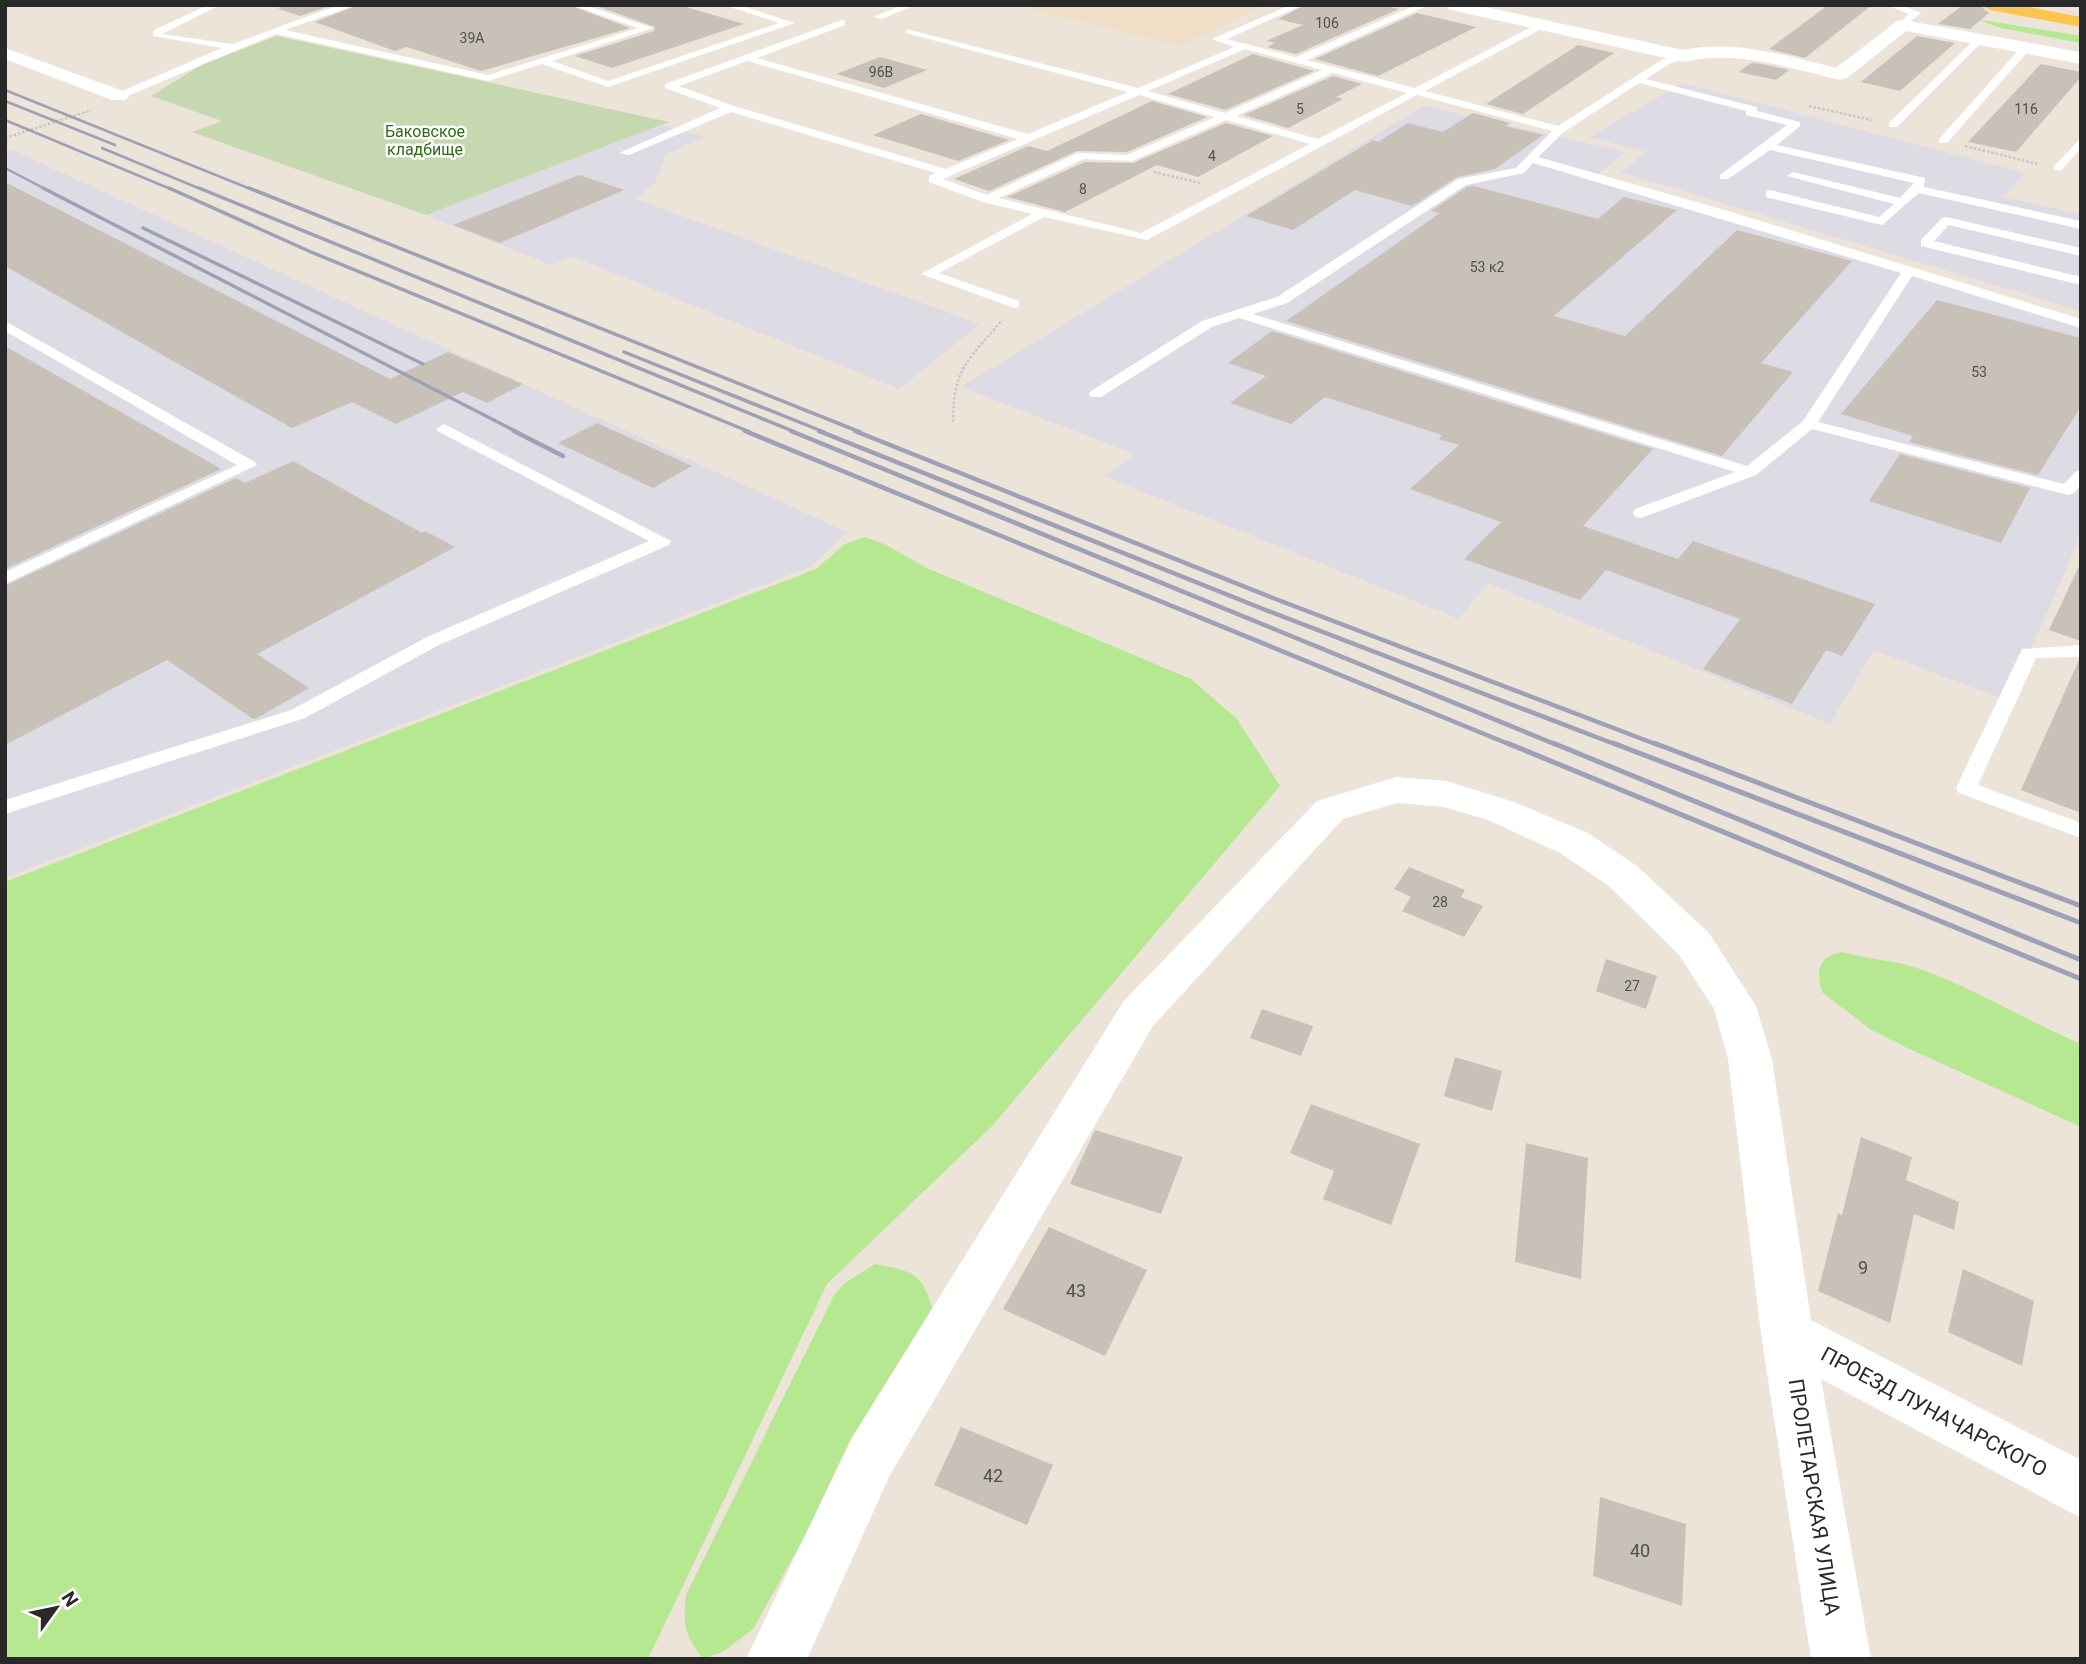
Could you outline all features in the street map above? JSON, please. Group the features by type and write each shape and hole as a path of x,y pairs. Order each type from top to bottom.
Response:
{"main road":[{"path":"1990,5 2081,22"},
{"path":"2019,5 2081,16"}],"street":[{"path":"1451,5 1486,9 1540,26 1683,56 1697,51 1726,51 1840,74 1903,25 2081,58"},
{"path":"5,53 119,96"},
{"name":"ПРОЛЕТАРСКАЯ УЛИЦА","path":"776,1659 870,1458 1138,1014 1330,810 1396,790 1446,794 1501,811 1574,843 1623,876 1694,944 1735,1006 1750,1059 1787,1334 1841,1659"},
{"name":"ПРОЕЗД ЛУНАЧАРСКОГО","path":"1787,1334 2081,1490"}],"lane":[{"path":"216,5 157,32 158,36 235,47"},
{"path":"119,96 275,31 352,5"},
{"path":"275,31 488,78 648,28 575,5"},
{"path":"727,5 819,32"},
{"path":"878,17 912,5"},
{"path":"1299,5 1217,39 1560,130"},
{"path":"1295,61 1425,5"},
{"path":"1891,5 1916,13 1903,25"},
{"path":"214,44 272,20"},
{"path":"542,61 608,84 788,23"},
{"path":"842,23 669,86 730,108 947,173"},
{"path":"1244,46 933,179 987,199 1143,237 1540,26"},
{"path":"909,31 1319,142"},
{"path":"1893,125 1980,39"},
{"path":"1943,141 2026,48"},
{"path":"1096,394 1207,324 1282,300 1462,182 1520,172 1560,130 1667,61 1683,56"},
{"path":"747,58 1028,138"},
{"path":"987,199 1082,155 1128,159 1333,69"},
{"path":"1638,80 1753,109 1750,113 1796,124 1724,177"},
{"path":"625,153 730,108"},
{"path":"2058,168 2081,141"},
{"path":"1768,146 1921,181 1917,189 1882,221 1770,194"},
{"path":"1531,159 2081,324"},
{"path":"1793,176 1903,202"},
{"path":"1917,189 2081,225"},
{"path":"1014,304 928,274 1042,213"},
{"path":"2081,252 1946,221 1925,243 2081,281"},
{"path":"1641,513 1749,472 1809,424 1909,271"},
{"path":"1240,314 1749,472"},
{"path":"5,325 249,465 5,579"},
{"path":"1809,424 2068,490 2081,475"},
{"path":"5,807 298,714 433,641 663,541 444,429"},
{"path":"2081,651 2029,653 1966,788 2081,831"}],"path":[{"path":"5,138 124,100 119,96"},
{"path":"1799,104 1893,125"},
{"path":"1943,141 2058,168"},
{"path":"953,422 953,394 958,374 1014,304"}],"shaded area":[{"path":"1037,5 1266,5 1179,46 1028,9"},
{"path":"1682,83 2025,173 2003,197 2081,214 2081,311 1620,172 1647,152 1590,137"},
{"path":"1424,106 1626,152 1596,175 2081,320 2081,535 2008,701 1874,650 1830,724 1487,583 1459,619 1104,476 1135,454 961,387"},
{"path":"662,125 706,137 666,154 655,183 635,199 980,324 899,389 574,257 551,265 426,215"},
{"path":"12,150 847,532 810,567 5,878 5,152"}],"green space":[{"path":"1976,19 2081,36 2081,43 2001,28"},
{"name":"Баковское кладбище","path":"277,36 669,122 426,215 192,132 222,121 151,96 203,64"},
{"path":"865,537 884,544 929,569 1191,679 1237,719 1280,786 992,1126 827,1284 648,1659 5,1659 5,882 816,569 845,544"},
{"path":"1843,952 1923,970 2081,1044 2081,1127 1870,1029 1822,992 1819,977 1821,965 1828,957"},
{"path":"875,1264 897,1268 919,1280 932,1308 753,1629 724,1651 704,1659 686,1630 686,1595 834,1295 845,1283"}],"building":[{"path":"280,5 332,5 300,16 279,9"},
{"path":"358,5 569,5 630,28 481,71 407,47 395,51 315,22"},
{"path":"594,5 679,5 744,24 612,68 575,56 654,31 655,27"},
{"path":"1305,5 1381,5 1399,9 1296,54 1267,47 1275,43 1266,41 1303,25 1278,19"},
{"path":"1828,5 1872,5 1805,58 1769,49"},
{"path":"1963,5 1979,5 1989,13 1970,29 1938,24"},
{"path":"1417,13 1476,27 1378,76 1315,59"},
{"path":"1917,36 1955,43 1900,91 1861,82"},
{"path":"1578,45 1614,53 1523,114 1486,104"},
{"path":"1253,54 1314,71 1225,110 1168,94"},
{"path":"880,57 927,70 884,88 836,74"},
{"path":"1751,63 1789,70 1776,80 1739,72"},
{"path":"2041,64 2081,72 2081,77 2016,152 1968,142"},
{"path":"1333,76 1362,84 1336,97 1343,99 1288,128 1244,115"},
{"path":"1152,101 1207,117 1127,152 1077,151 989,191 954,179 1028,146 1047,151"},
{"path":"1473,113 1510,123 1505,126 1543,135 1495,169 1457,177 1412,206 1355,190 1293,230 1246,216 1373,140 1378,142 1408,123 1443,132"},
{"path":"921,114 1009,140 958,161 873,135"},
{"path":"1226,123 1273,136 1198,177 1157,165 1065,212 1007,197 1085,162 1133,163"},
{"path":"579,175 624,190 500,243 453,225"},
{"path":"5,182 390,379 448,352 523,384 487,403 463,392 396,424 352,402 292,428 5,266"},
{"path":"1474,186 1598,219 1624,197 1677,210 1554,316 1625,336 1737,230 1852,261 1761,363 1793,372 1722,456 1286,321 1440,213 1431,211 1467,187"},
{"path":"1937,300 2081,338 2081,406 2038,475 1909,442 1913,436 1841,414"},
{"path":"1272,331 1653,449 1583,526 1678,559 1693,541 1875,604 1842,656 1826,650 1792,704 1703,669 1740,619 1606,570 1580,600 1464,559 1501,522 1410,489 1459,445 1439,439 1442,435 1325,397 1291,424 1230,403 1266,376 1228,363"},
{"path":"5,346 221,469 5,569"},
{"path":"597,423 692,466 653,488 558,443"},
{"path":"1900,454 2030,488 2001,543 1869,501"},
{"path":"293,461 422,533 425,531 455,547 257,654 309,688 257,718 253,719 167,660 5,745 5,586 236,478 245,483"},
{"path":"2081,562 2081,641 2049,630"},
{"path":"2081,660 2081,813 2021,790"},
{"path":"1409,867 1465,890 1461,897 1483,906 1464,937 1402,911 1411,897 1394,889"},
{"path":"1606,959 1657,976 1646,1009 1596,991"},
{"path":"1262,1009 1313,1026 1301,1056 1250,1038"},
{"path":"1455,1057 1502,1071 1492,1111 1444,1096"},
{"path":"1311,1104 1420,1144 1391,1225 1323,1199 1334,1171 1290,1153"},
{"path":"1095,1130 1183,1157 1161,1214 1070,1184"},
{"path":"1861,1137 1912,1157 1906,1180 1959,1202 1954,1230 1914,1214 1890,1323 1818,1291 1838,1213 1842,1215"},
{"path":"1526,1143 1588,1158 1581,1279 1515,1262"},
{"path":"1049,1227 1147,1270 1105,1356 1003,1309"},
{"path":"1963,1269 2034,1301 2022,1366 1948,1332"},
{"path":"961,1427 1053,1465 1027,1525 934,1485"},
{"path":"1600,1497 1686,1524 1682,1606 1593,1576"}],"railway":[{"path":"5,90 253,190"},
{"path":"5,101 115,145"},
{"path":"5,120 173,190"},
{"path":"102,148 203,190"},
{"path":"5,168 47,190"},
{"path":"43,188 517,432"},
{"path":"169,188 311,252 750,432"},
{"path":"199,188 795,432"},
{"path":"249,188 860,432"},
{"path":"143,228 423,364"},
{"path":"624,352 824,432"},
{"path":"514,431 563,456"},
{"path":"745,431 1511,745"},
{"path":"791,431 1557,745"},
{"path":"819,431 1263,609 1617,745"},
{"path":"855,431 1273,598 1658,745"},
{"path":"1507,743 2081,979"},
{"path":"1553,743 2081,960"},
{"path":"1613,743 2081,923"},
{"path":"1654,743 2081,906"}]}
